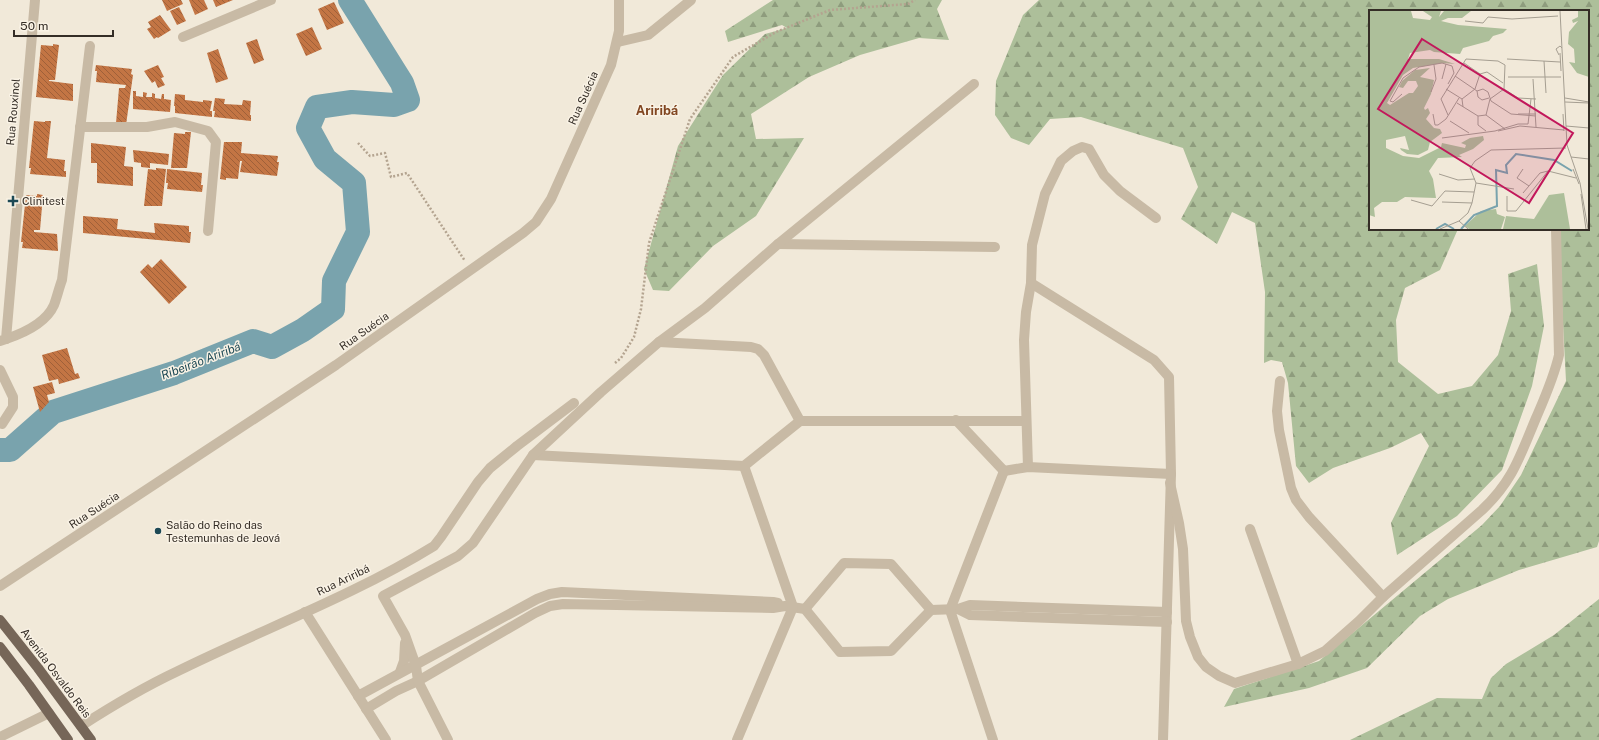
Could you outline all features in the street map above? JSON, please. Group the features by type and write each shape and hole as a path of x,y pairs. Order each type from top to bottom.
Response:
{"main road":[{"name":"Avenida Osvaldo Reis","path":"0,620 38,668 91,740"},
{"path":"0,647 68,740"}],"street":[{"name":"Rua Rouxinol","path":"3,340 35,0"},
{"path":"183,37 271,0"},
{"name":"Rua Suécia","path":"0,586 336,365 523,233 536,222 544,211 611,65 618,42 618,0"},
{"path":"618,42 648,35 691,0"},
{"path":"3,340 30,328 49,314 54,305 62,280 90,46"},
{"path":"448,740 418,681 416,666 405,634 383,596 458,556 473,543 533,455 601,392 659,342 705,308 778,244 974,84"},
{"path":"80,127 147,127 175,122 208,130 216,142 208,230"},
{"path":"1028,467 1024,340 1031,283 1032,245 1045,194 1061,162 1073,151 1082,147 1089,148 1104,175 1120,191 1156,218"},
{"path":"1170,478 1183,549 1186,621 1190,637 1198,657 1206,667 1219,676 1236,683 1298,664 1325,651 1359,621 1383,596 1496,497 1517,466 1550,386 1559,355 1556,230"},
{"path":"778,244 995,247"},
{"path":"1031,283 1154,360 1169,377 1170,478 1163,740"},
{"path":"659,342 751,347 758,349 764,355 800,421"},
{"path":"0,370 13,397 13,407 2,424"},
{"path":"1280,381 1277,411 1279,430 1291,488 1296,500 1309,517 1383,596"},
{"name":"Rua Ariribá","path":"81,726 118,703 172,674 370,581 434,546 478,482 490,468 574,403"},
{"path":"956,420 1004,471"},
{"path":"533,455 744,466 800,421 1026,421"},
{"path":"736,740 789,606 744,466"},
{"path":"1004,471 1028,467 1170,478"},
{"path":"993,740 954,610 1004,471"},
{"path":"1250,529 1298,664"},
{"path":"805,609 844,563 891,564 931,610"},
{"path":"358,696 400,672 416,666 537,599 550,594 562,592 773,602 805,609 840,652 892,651 931,610 954,610 970,615 1167,617"},
{"path":"366,709 396,691 418,681 534,613 550,606 563,604 773,608 789,606"},
{"path":"305,612 386,740"},
{"path":"400,672 406,650 405,634"},
{"path":"0,737 49,713"}],"path":[{"path":"610,368 621,358 634,337 641,309 649,243 690,119 733,57 776,32 830,10 908,4 915,0"},
{"path":"358,143 370,156 385,153 391,177 407,173 470,270"}],"green space":[{"path":"773,0 942,0 937,9 949,40 919,38 860,55 809,77 751,114 756,139 804,138 756,216 713,246 669,291 653,290 644,269 678,146 723,75 765,34 787,28 782,25 728,42 725,31"},
{"path":"1039,0 1599,0 1599,541 1597,547 1519,570 1448,599 1420,616 1367,668 1309,688 1224,707 1234,689 1319,661 1482,525 1500,506 1521,475 1566,381 1558,230 1589,230 1589,10 1369,10 1369,230 1458,230 1440,270 1405,288 1396,320 1398,362 1438,394 1472,386 1498,355 1511,311 1508,274 1537,264 1544,326 1532,386 1502,470 1457,516 1397,555 1391,523 1429,446 1421,433 1390,448 1333,468 1309,483 1296,466 1288,383 1282,362 1271,360 1264,363 1265,292 1255,223 1232,212 1217,244 1181,219 1198,187 1183,148 1081,117 1050,119 1029,145 1011,138 995,115 996,81 1023,15"},
{"path":"1599,599 1599,740 1350,740 1437,698 1482,699 1491,678 1506,664 1554,635"}],"building":[{"path":"162,0 181,0 183,4 167,11"},
{"path":"189,0 204,0 208,9 195,15"},
{"path":"213,0 233,0 216,7"},
{"path":"334,2 344,23 327,30 318,9"},
{"path":"179,7 186,21 177,25 170,11"},
{"path":"160,15 171,30 154,39 147,29 151,27 148,22"},
{"path":"312,27 322,49 306,56 296,34"},
{"path":"257,39 264,60 254,64 246,43"},
{"path":"53,44 59,45 55,80 49,81 73,84 73,101 36,97 41,45 53,46"},
{"path":"218,49 228,79 216,83 207,53"},
{"path":"96,65 132,69 131,74 133,75 126,125 116,123 119,88 125,88 126,85 96,82"},
{"path":"158,65 164,77 161,78 165,85 158,88 155,81 152,83 144,71"},
{"path":"133,91 136,91 136,96 143,97 143,92 147,93 146,97 152,97 152,93 155,94 155,98 161,99 162,94 164,94 164,99 171,100 170,112 133,109"},
{"path":"175,94 185,95 185,100 203,102 203,100 212,101 210,111 212,111 212,117 175,113"},
{"path":"215,98 225,99 224,104 242,105 243,100 251,101 251,121 214,117 215,111 213,111"},
{"path":"34,121 51,121 47,158 65,160 64,171 66,171 66,177 30,174 31,168 29,168"},
{"path":"185,132 191,132 187,168 171,168 174,133 185,134"},
{"path":"224,142 242,142 241,153 278,156 277,162 279,162 277,176 240,172 242,161 240,161 238,179 220,179"},
{"path":"91,143 126,147 124,166 133,167 133,186 97,183 97,163 91,163"},
{"path":"133,150 169,154 168,165 150,163 150,168 141,167 141,163 134,162"},
{"path":"156,168 166,169 162,206 144,206 148,169 156,170"},
{"path":"167,169 202,173 202,192 167,189"},
{"path":"37,194 43,195 40,230 34,230 34,232 57,234 58,251 22,248 23,242 21,242 26,195 37,196"},
{"path":"83,216 118,219 117,229 155,233 154,223 189,226 189,232 191,232 190,243 83,233"},
{"path":"161,259 187,287 169,304 140,272 148,264 152,268"},
{"path":"67,348 75,374 78,373 80,378 59,384 58,379 49,381 42,355"},
{"path":"52,382 55,393 47,395 49,402 40,412 33,387"}],"waterway":[{"name":"Ribeirão Ariribá","path":"0,450 10,450 53,412 174,373 253,341 272,347 303,330 333,309 334,281 358,232 354,183 325,159 308,128 317,107 352,102 394,105 408,100 402,83 350,0"}],"place":[{"name":"Clinitest","path":"13,201"},
{"name":"Salão do Reino das Testemunhas de Jeová","path":"158,531"}],"district":[{"name":"Ariribá","path":"657,110"}]}
